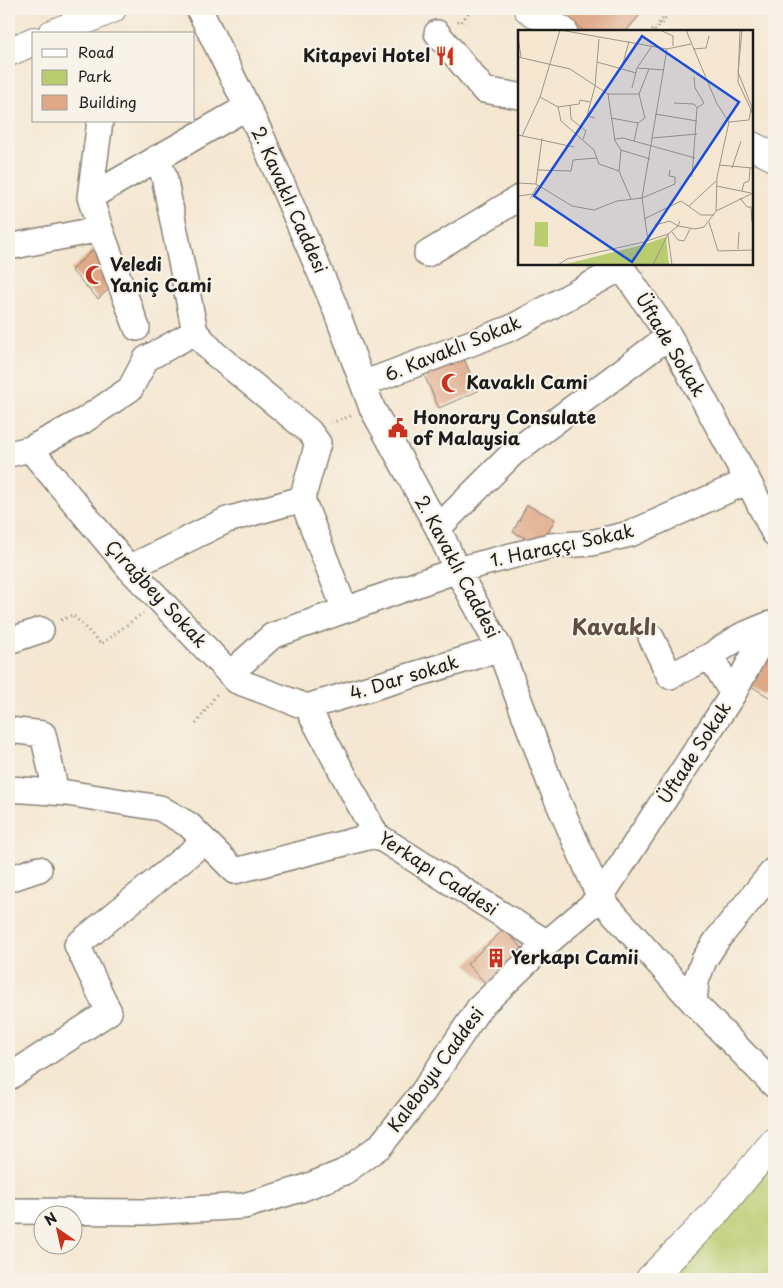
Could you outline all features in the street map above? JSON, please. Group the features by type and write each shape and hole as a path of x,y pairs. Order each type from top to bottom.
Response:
{"main road":[{"path":"528,9 561,30"},
{"path":"59,32 98,20"},
{"path":"9,52 32,43"},
{"path":"753,146 774,157"},
{"path":"650,1279 716,1212 774,1142"}],"street":[{"name":"2. Kavaklı Caddesi","path":"199,9 261,135 334,305 372,408 438,528 457,570 500,649 550,783 600,898 694,1003 774,1085"},
{"path":"437,33 484,90 518,96"},
{"path":"90,197 247,107"},
{"path":"100,122 90,197 137,328"},
{"path":"157,158 164,176 195,332 214,354 309,431 318,443 302,499 345,610"},
{"path":"427,254 518,199"},
{"path":"9,247 100,229"},
{"name":"6. Kavaklı Sokak","path":"363,384 512,328 620,266"},
{"name":"Üftade Sokak","path":"620,266 669,336 748,481 774,533"},
{"path":"19,451 83,421 130,389 146,360 195,332"},
{"path":"438,528 513,453 669,336"},
{"name":"Çırağbey Sokak","path":"19,451 238,681 307,707"},
{"name":"1. Haraççı Sokak","path":"231,674 272,636 457,570 550,546 592,543 630,534 748,481"},
{"path":"129,568 228,520 302,499"},
{"path":"651,637 670,676 710,656 741,636 772,625"},
{"path":"733,694 772,625"},
{"path":"9,640 40,630"},
{"name":"4. Dar sokak","path":"307,707 500,649"},
{"name":"Üftade Sokak","path":"600,898 733,694 710,656"},
{"name":"Yerkapı Caddesi","path":"307,707 376,836 547,944"},
{"path":"9,730 43,734 56,792"},
{"path":"9,789 56,792 160,808 188,825 235,871 376,836"},
{"path":"9,1077 109,1012 77,946 205,842"},
{"path":"9,879 39,869"},
{"path":"694,1003 696,981 704,960 717,940 774,870"},
{"name":"Kaleboyu Caddesi","path":"9,1211 148,1212 244,1206 302,1189 344,1172 380,1146 423,1092 479,1008 547,944 600,898"}],"path":[{"path":"461,23 471,9"},
{"path":"655,30 666,17"},
{"path":"309,431 372,408"},
{"path":"40,630 73,615 101,644 159,600"},
{"path":"196,724 231,674"}],"green space":[{"path":"774,1163 774,1279 670,1279"}],"building":[{"path":"558,9 645,9 627,30 583,30"},
{"name":"Veledi Yaniç Cami","path":"93,250 119,280 98,299 71,270"},
{"name":"Kavaklı Cami","path":"463,357 478,391 439,408 424,375"},
{"path":"527,505 555,519 541,546 513,532"},
{"path":"774,638 774,700 746,683"},
{"name":"Yerkapı Camii","path":"504,929 526,952 489,987 467,964"}],"place":[{"name":"Kitapevi Hotel","path":"445,56"},
{"name":"Veledi Yaniç Cami","path":"95,275"},
{"name":"Kavaklı Cami","path":"451,383"},
{"name":"Honorary Consulate of Malaysia","path":"398,428"},
{"name":"Yerkapı Camii","path":"496,958"}],"district":[{"name":"Kavaklı","path":"614,627"}]}
